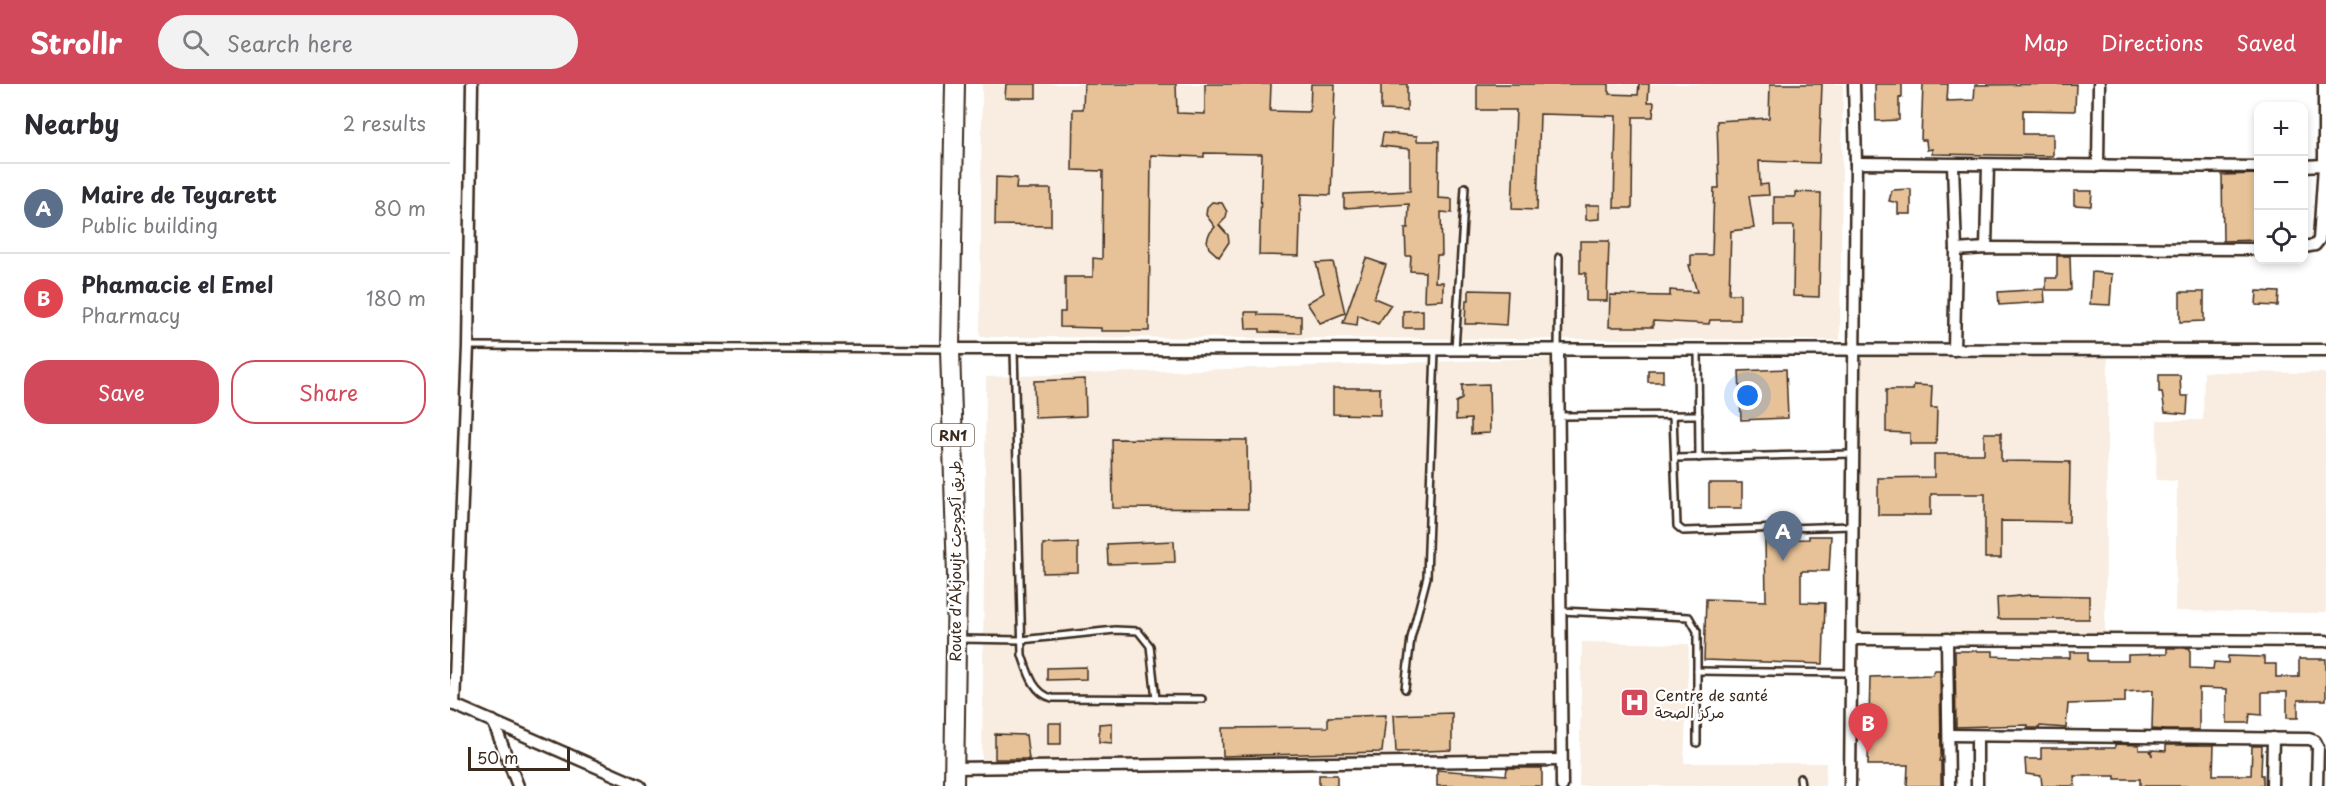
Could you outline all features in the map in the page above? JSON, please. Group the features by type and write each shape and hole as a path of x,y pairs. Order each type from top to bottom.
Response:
{"highway":[{"name":"Route d'Akjoujt طريق أكجوجت","path":"954,777 957,576 950,349 955,84"}],"street":[{"path":"472,84 468,346 452,704 640,786"},
{"path":"1850,786 1856,163 1854,84"},
{"path":"2098,84 2098,166"},
{"path":"2308,246 2315,245 2319,240 2324,165 2324,84"},
{"path":"1856,163 2254,167"},
{"path":"1953,165 1956,250 1954,350"},
{"path":"1986,248 1988,165"},
{"path":"2308,166 2324,165"},
{"path":"1956,250 1986,248 2254,249"},
{"path":"950,349 2326,350"},
{"path":"1558,350 1562,786"},
{"path":"1852,639 2326,641"},
{"path":"1947,639 1949,786"},
{"path":"493,721 518,786"},
{"path":"1949,735 2309,739 2315,741 2318,747 2317,786"},
{"path":"1977,737 1977,786"},
{"path":"2272,786 2273,738"},
{"path":"954,777 1561,760"}],"lane":[{"path":"1455,350 1465,187"},
{"path":"1558,350 1559,257"},
{"path":"468,346 950,349"},
{"path":"1014,350 1022,655 1037,691 1044,696 1090,699 1202,699"},
{"path":"1405,689 1411,638 1427,577 1435,350"},
{"path":"1698,350 1699,458"},
{"path":"1673,415 1677,526 1683,531 1852,526"},
{"path":"1558,416 1699,415"},
{"path":"1675,458 1853,454"},
{"path":"1560,611 1689,617 1697,631 1697,743"},
{"path":"955,639 1021,640 1115,630 1138,631 1150,646 1156,699"},
{"path":"1697,670 1851,673"},
{"path":"1800,778 1801,786"}],"shaded area":[{"path":"982,84 1843,84 1840,340 980,337"},
{"path":"1859,357 2108,358 2105,636 1856,635"},
{"path":"1551,358 1555,755 982,763 986,377"},
{"path":"2204,372 2326,373 2326,613 2175,611 2177,481 2156,480 2157,420 2203,420"},
{"name":"Centre de santé مركز الصحة","path":"1582,642 1689,644 1684,763 1826,763 1825,786 1579,786"}],"building":[{"path":"1006,84 1036,84 1036,98 1005,98"},
{"path":"1084,84 1176,84 1177,113 1205,114 1205,84 1271,84 1270,111 1308,112 1310,111 1311,84 1335,84 1331,195 1301,194 1299,256 1259,255 1262,154 1204,153 1204,157 1151,155 1149,331 1101,331 1101,328 1060,327 1060,312 1065,312 1065,277 1093,277 1093,258 1102,259 1103,171 1072,170 1073,109 1083,109"},
{"path":"1381,84 1407,84 1407,111 1381,110"},
{"path":"1477,84 1609,84 1609,94 1638,95 1639,84 1649,84 1648,102 1654,102 1653,117 1633,117 1632,208 1614,208 1616,116 1540,114 1537,210 1512,209 1516,110 1477,110"},
{"path":"1770,84 1822,84 1819,163 1759,161 1760,185 1768,184 1769,195 1749,196 1754,228 1731,231 1729,294 1740,294 1740,320 1710,320 1709,324 1653,321 1653,327 1609,327 1610,295 1670,296 1670,290 1697,292 1689,265 1691,265 1691,255 1712,255 1714,188 1719,188 1717,121 1769,118"},
{"path":"1875,84 1902,84 1902,97 1899,98 1899,120 1876,121"},
{"path":"1923,84 1948,84 1947,101 1974,100 1975,85 2076,84 2075,111 2023,110 2023,134 2053,134 2053,156 1932,154 1932,149 1927,150 1926,140 1921,140"},
{"path":"1383,133 1417,136 1417,141 1439,141 1438,198 1452,199 1452,213 1441,212 1442,255 1437,255 1435,282 1443,282 1443,300 1424,301 1425,272 1410,271 1411,256 1406,256 1405,228 1408,228 1409,204 1344,208 1344,194 1410,191 1410,149 1381,146"},
{"path":"2254,174 2254,240 2223,241 2222,175"},
{"path":"996,177 1017,178 1016,189 1051,189 1051,226 995,225"},
{"path":"1911,189 1911,214 1898,214 1898,203 1889,201 1892,190"},
{"path":"2074,191 2092,191 2091,206 2074,205"},
{"path":"1795,192 1821,193 1819,297 1793,296 1794,226 1774,226 1774,197 1795,197"},
{"path":"1212,202 1222,203 1227,212 1226,218 1219,225 1228,235 1229,242 1219,257 1209,248 1207,241 1215,227 1206,215 1207,207"},
{"path":"1586,205 1600,205 1600,219 1586,220"},
{"path":"1580,241 1609,241 1607,301 1586,301 1586,273 1580,273"},
{"path":"2057,256 2070,256 2071,290 2046,290 2046,278 2057,278"},
{"path":"1366,258 1386,265 1374,298 1391,305 1378,324 1358,315 1357,325 1343,323"},
{"path":"1333,262 1345,313 1320,323 1307,303 1324,293 1316,263"},
{"path":"2092,272 2112,274 2110,305 2090,304"},
{"path":"2044,289 2045,302 1999,305 1998,292"},
{"path":"1469,290 1508,291 1506,325 1465,324 1466,300 1469,300"},
{"path":"2257,291 2279,292 2278,306 2256,305"},
{"path":"2180,292 2204,292 2204,321 2180,322"},
{"path":"1423,310 1423,328 1403,328 1403,311"},
{"path":"1245,312 1258,312 1258,315 1301,316 1301,333 1260,332 1260,329 1246,329"},
{"path":"1786,369 1788,418 1741,420 1739,371"},
{"path":"1648,370 1663,370 1663,382 1648,382"},
{"path":"2159,375 2180,375 2181,396 2188,396 2187,414 2165,412 2162,392 2159,392"},
{"path":"1085,379 1086,416 1035,418 1034,381"},
{"path":"1489,384 1490,433 1471,434 1471,419 1456,420 1456,402 1462,399 1462,385"},
{"path":"1914,385 1932,386 1931,408 1937,408 1936,444 1910,444 1910,433 1886,432 1886,390 1913,390"},
{"path":"1333,388 1380,388 1380,415 1333,414"},
{"path":"1984,433 2001,433 2001,461 2070,462 2069,522 2001,521 2001,558 1985,558 1985,494 1931,494 1931,515 1878,515 1878,478 1934,477 1934,454 1984,454"},
{"path":"1112,439 1247,440 1248,509 1113,508"},
{"path":"1709,483 1742,483 1742,508 1709,508"},
{"path":"1809,536 1831,536 1829,571 1801,571 1801,602 1825,603 1823,664 1704,660 1706,599 1766,601 1765,540 1809,539"},
{"path":"1174,541 1175,562 1108,564 1107,544"},
{"path":"1078,543 1078,572 1043,573 1043,544"},
{"path":"2031,595 2089,596 2089,619 1998,619 1997,598"},
{"path":"2167,648 2190,648 2190,668 2213,669 2214,662 2228,663 2228,656 2264,657 2264,664 2276,664 2276,677 2299,677 2299,659 2326,659 2326,700 2298,700 2298,718 2287,718 2287,692 2262,692 2262,715 2250,714 2249,723 2227,723 2227,689 2199,688 2199,730 2166,730 2152,729 2153,690 2125,692 2125,702 2068,704 2066,728 2040,726 2039,728 2028,728 2028,725 1956,727 1955,651 1993,651 1993,656 2042,658 2070,658 2070,652 2088,652 2088,661 2128,661 2128,655 2167,654"},
{"path":"1086,667 1086,679 1047,680 1047,668"},
{"path":"1935,670 1940,670 1941,786 1907,786 1908,765 1868,765 1870,677 1932,675"},
{"path":"1452,713 1452,750 1396,752 1394,715"},
{"path":"1386,715 1382,752 1223,756 1222,728 1328,727 1328,717"},
{"path":"1048,723 1061,723 1061,744 1048,744"},
{"path":"1112,723 1112,743 1099,742 1099,724"},
{"path":"995,734 1026,735 1029,759 995,759"},
{"path":"2115,744 2139,745 2139,750 2150,750 2152,756 2152,750 2166,751 2166,745 2214,745 2213,775 2251,775 2252,746 2262,746 2263,786 2140,786 2140,779 2115,779 2115,776 2074,776 2075,786 2042,786 2041,776 2026,774 2025,759 2041,759 2041,748 2115,748"},
{"path":"1507,768 1542,768 1542,786 1437,786 1437,770 1506,775"},
{"path":"1319,775 1337,775 1337,786 1319,786"}],"place":[{"name":"Maire de Teyarett","path":"1783,561"},
{"name":"Centre de santé مركز الصحة","path":"1634,703"},
{"name":"Phamacie el Emel","path":"1868,753"}]}
